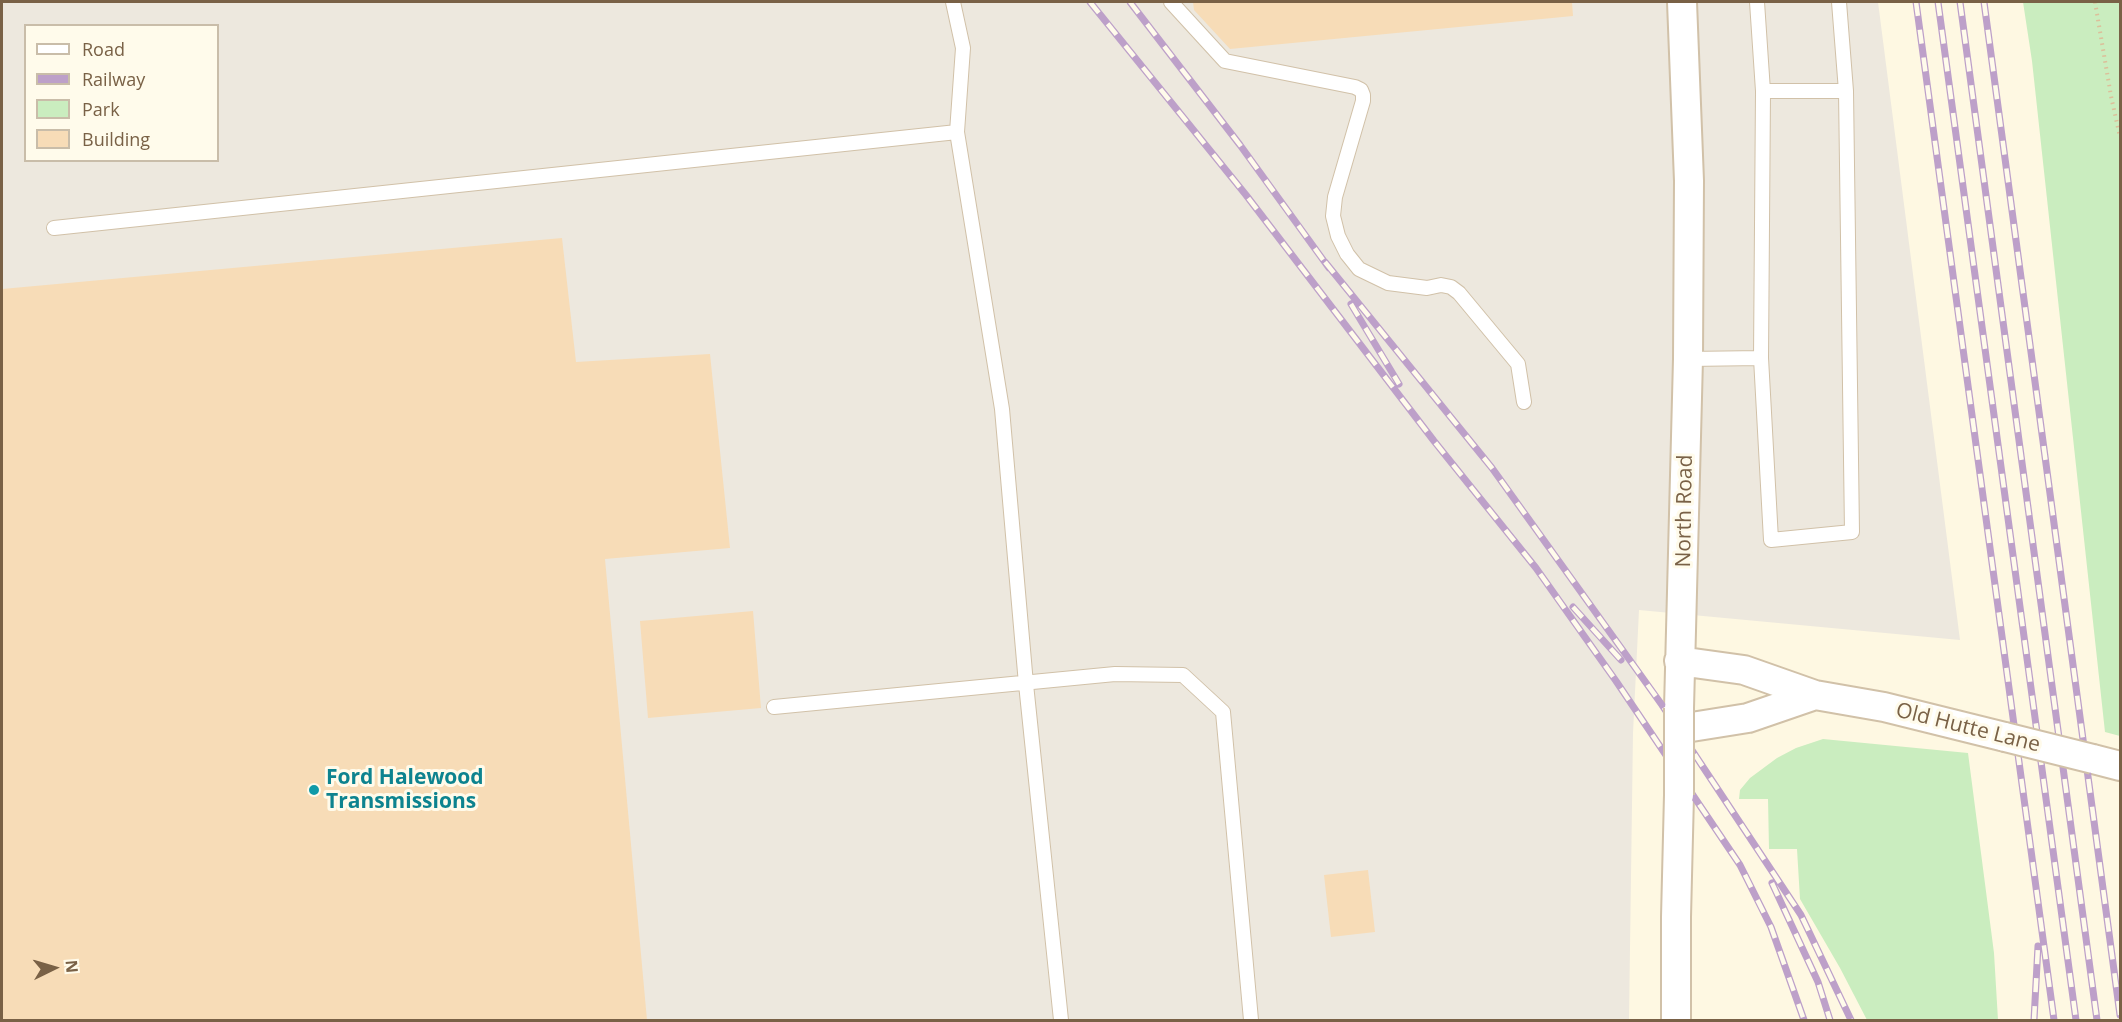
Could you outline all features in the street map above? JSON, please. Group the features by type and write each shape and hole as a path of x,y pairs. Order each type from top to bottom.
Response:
{"street":[{"name":"North Road","path":"1676,1020 1676,916 1683,722 1680,661 1688,359 1689,181 1682,2"},
{"name":"Old Hutte Lane","path":"1680,661 1744,670 1815,695 1884,707 2121,766"},
{"name":"Old Hutte Lane","path":"1683,722 1748,718 1815,695"}],"lane":[{"path":"953,2 963,48 957,132 1002,409 1026,684 1061,1020"},
{"path":"1171,2 1225,61 1355,87 1360,90 1363,94 1363,101 1335,197 1333,216 1338,236 1347,254 1359,269 1388,283 1427,288 1441,285 1451,287 1459,293 1518,364 1524,402"},
{"path":"1757,2 1763,91 1761,358 1771,540 1852,532 1846,91 1839,2"},
{"path":"1763,91 1846,91"},
{"path":"54,228 957,132"},
{"path":"1688,359 1761,358"},
{"path":"774,707 1115,674 1183,675 1223,712 1251,1020"}],"path":[{"path":"2095,2 2111,96 2121,137"}],"shaded area":[{"path":"2,2 1878,2 1960,640 1639,610 1633,733 1629,1020 2,1020"}],"green space":[{"path":"2023,2 2120,2 2120,736 2105,732 2032,61"},
{"path":"1823,739 1968,753 1994,953 1998,1020 1867,1020 1800,899 1797,849 1769,849 1768,799 1739,799 1740,790 1750,778 1777,758 1796,748"}],"building":[{"path":"1193,2 1572,2 1573,16 1230,49 1194,10"},
{"name":"Ford Halewood Transmissions","path":"562,238 576,362 710,354 730,548 605,559 647,1020 2,1020 2,289"},
{"path":"753,611 761,708 648,718 640,621"},
{"path":"1368,870 1375,932 1331,937 1324,875"}],"railway":[{"path":"1090,2 1246,195 1434,441 1536,568 1616,681 1740,865 1771,927 1804,1020"},
{"path":"1130,2 1240,145 1329,268"},
{"path":"1916,2 2054,1020"},
{"path":"1938,2 2076,1020"},
{"path":"1960,2 2097,1020"},
{"path":"1984,2 2120,1015"},
{"path":"1325,262 1492,468 1662,705 1801,915 1851,1020"},
{"path":"1351,304 1399,384"},
{"path":"1573,607 1621,660"},
{"path":"1772,883 1818,982 1830,1020"},
{"path":"2034,1020 2038,946"}],"place":[{"name":"Ford Halewood Transmissions","path":"314,790"}]}
